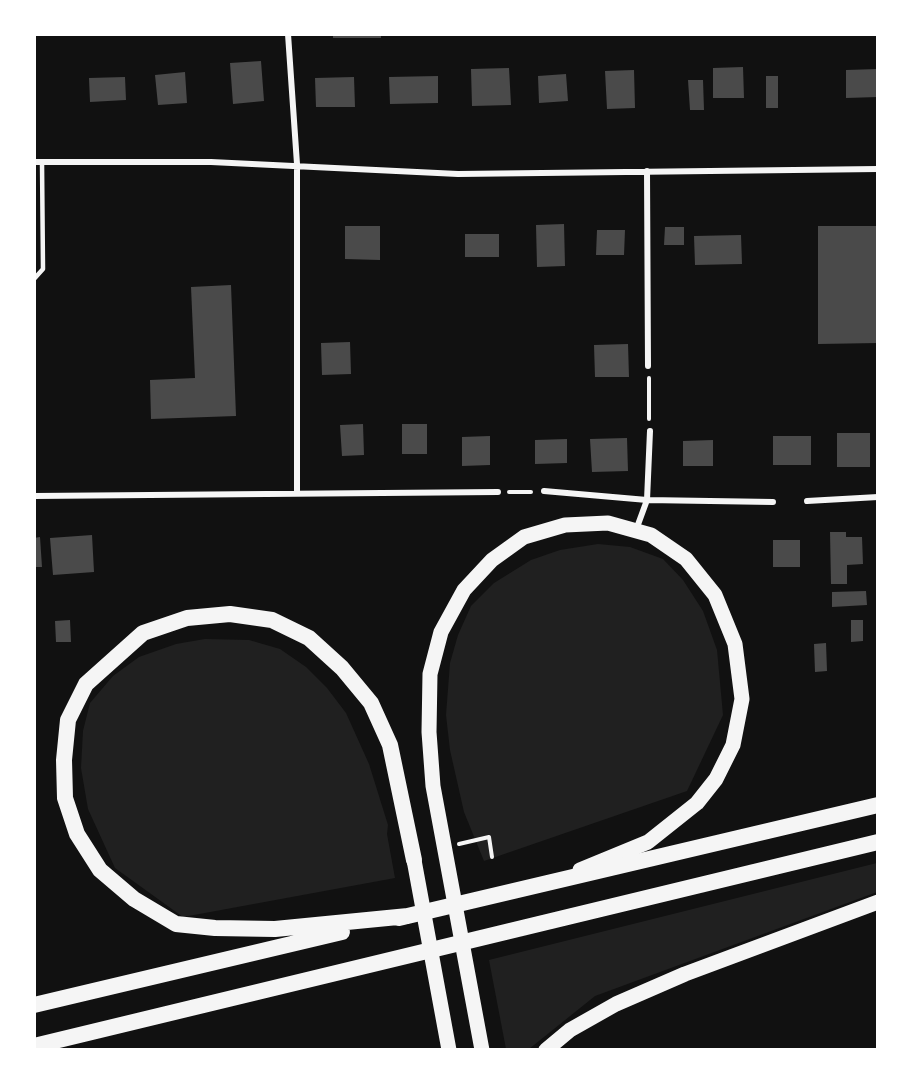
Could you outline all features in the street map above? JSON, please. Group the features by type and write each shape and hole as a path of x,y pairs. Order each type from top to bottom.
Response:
{"highway":[{"path":"408,916 275,928 215,928 176,924 135,899 100,870 77,834 65,798 64,760 68,720 86,684 143,633 188,618 219,615 272,620 309,638 342,668 371,703 390,745 414,860"},
{"path":"34,1005 878,806"},
{"path":"34,1046 878,842"}],"main road":[{"path":"482,1050 451,849 433,786 429,732 430,674 441,632 464,590 492,560 524,537 565,525 608,524 651,535 686,559 715,595 735,644 742,699 733,745 716,779 697,802 648,842 555,881"},
{"path":"414,860 449,1050"},
{"path":"546,1050 570,1030 616,1004 685,974 878,902"}],"street":[{"path":"288,34 297,164 297,492"},
{"path":"34,162 297,164 370,171 458,174 878,170"},
{"path":"647,171 648,366"},
{"path":"636,531 646,500 650,431"},
{"path":"544,491 646,500 773,502"},
{"path":"34,495 498,492"},
{"path":"807,501 878,497"}],"lane":[{"path":"34,279 43,269 42,162"}],"path":[{"path":"648,366 650,431"},
{"path":"498,492 544,491"},
{"path":"451,849 489,837 492,857"}],"shaded area":[{"path":"598,544 630,547 663,559 683,580 703,611 717,650 723,715 687,791 484,861 464,812 450,750 446,715 450,663 458,635 471,606 494,583 531,560 560,550"},
{"path":"205,639 249,640 280,649 306,667 327,688 346,713 369,764 388,825 387,834 395,878 183,917 115,868 88,809 81,768 83,731 90,703 113,676 139,657 176,644"},
{"path":"877,863 877,892 595,996 529,1049 506,1049 489,960"}],"building":[{"path":"333,34 381,34 381,38 333,38"},
{"path":"261,61 264,101 233,104 230,63"},
{"path":"743,67 744,98 713,98 713,68"},
{"path":"509,68 511,105 472,106 471,69"},
{"path":"878,69 878,97 846,98 846,70"},
{"path":"634,70 635,108 607,109 605,71"},
{"path":"185,72 187,103 158,105 155,75"},
{"path":"566,74 568,101 539,103 538,76"},
{"path":"438,76 438,103 390,104 389,77"},
{"path":"766,76 778,76 778,108 766,108"},
{"path":"125,77 126,100 90,102 89,78"},
{"path":"354,77 355,107 316,107 315,78"},
{"path":"688,80 703,80 704,110 690,110"},
{"path":"564,224 565,266 537,267 536,225"},
{"path":"345,226 380,226 380,260 345,259"},
{"path":"818,226 877,226 878,343 818,344"},
{"path":"665,227 684,227 684,245 664,245"},
{"path":"597,230 625,230 624,255 596,255"},
{"path":"465,234 499,234 499,257 465,257"},
{"path":"741,235 742,264 695,265 694,236"},
{"path":"231,285 236,416 151,419 150,380 195,378 191,287"},
{"path":"350,342 351,374 322,375 321,343"},
{"path":"628,344 629,377 595,377 594,345"},
{"path":"363,424 364,455 342,456 340,425"},
{"path":"402,424 427,424 427,454 402,454"},
{"path":"837,433 870,433 870,467 837,467"},
{"path":"490,436 490,465 462,466 462,437"},
{"path":"773,436 811,436 811,465 773,465"},
{"path":"627,438 628,471 592,472 590,439"},
{"path":"567,439 567,463 535,464 535,440"},
{"path":"713,440 713,466 683,466 683,441"},
{"path":"830,532 846,532 846,537 862,537 863,564 847,565 847,584 831,584"},
{"path":"92,535 94,572 53,575 50,538"},
{"path":"40,537 42,567 34,567 34,538"},
{"path":"773,540 800,540 800,567 773,567"},
{"path":"866,591 867,605 832,607 832,592"},
{"path":"70,620 71,642 56,642 55,621"},
{"path":"851,620 863,620 863,641 851,642"},
{"path":"826,643 827,671 815,672 814,644"}]}
